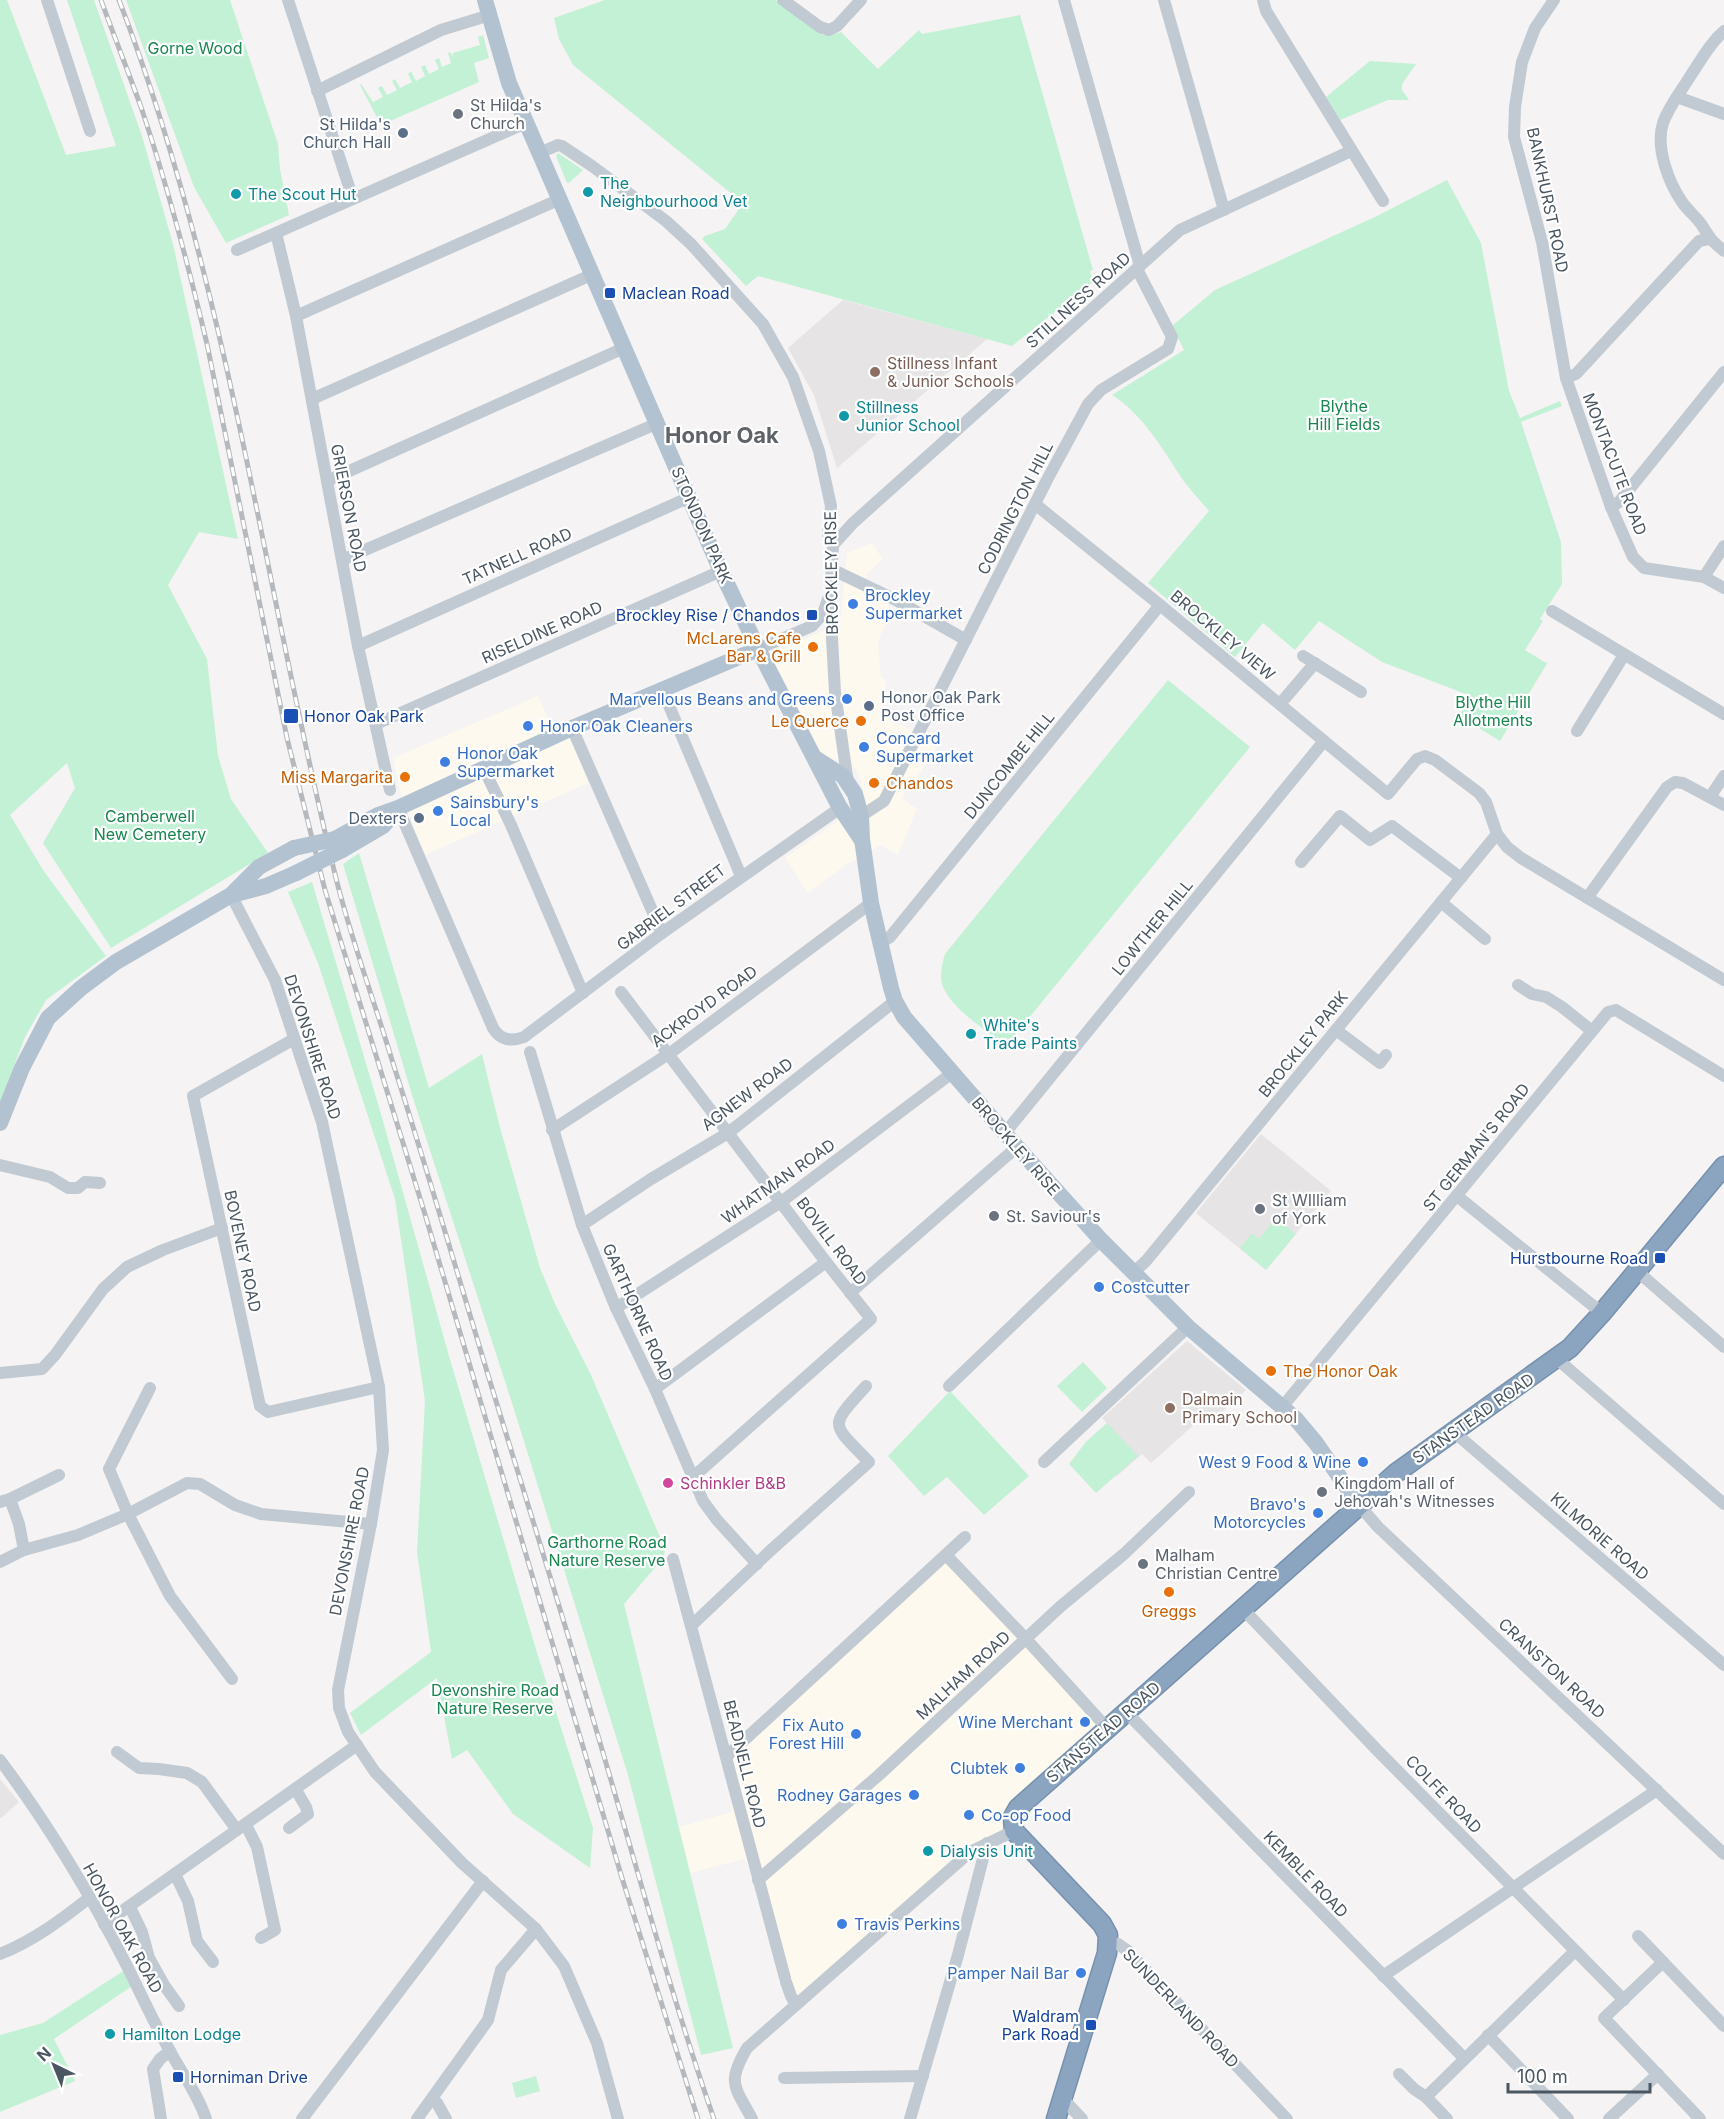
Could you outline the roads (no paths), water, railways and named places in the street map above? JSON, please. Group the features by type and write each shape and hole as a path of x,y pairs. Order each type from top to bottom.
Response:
{"highway":[{"name":"STANSTEAD ROAD","path":"1014,1824 1018,1808 1359,1505 1414,1459 1580,1339 1723,1170"},
{"name":"SUNDERLAND ROAD","path":"1014,1824 1106,1929 1109,1942"},
{"path":"1056,2119 1109,1942"}],"main road":[{"name":"STONDON PARK","path":"487,7 509,83 558,200 722,571 758,649 815,758 837,788 862,839"},
{"path":"231,895 266,886 296,873 378,815 572,728 758,649"},
{"path":"837,788 855,794 861,816 862,839"},
{"name":"BROCKLEY RISE","path":"862,839 871,903 895,1001 904,1017 1017,1147 1133,1274 1188,1327 1283,1406 1306,1430 1359,1505"},
{"path":"0,1123 22,1068 48,1018 81,988 116,962 231,895 259,867 294,848 339,844"}],"street":[{"path":"46,0 90,131"},
{"path":"288,0 353,199"},
{"path":"783,0 820,27 829,30 837,26 861,0"},
{"name":"CODRINGTON HILL","path":"861,816 884,801 1035,504 1093,397 1168,349 1172,337 1139,267 1064,0"},
{"path":"1164,0 1224,210"},
{"path":"1263,0 1266,10 1383,201"},
{"name":"BANKHURST ROAD","path":"1554,0 1535,28 1522,62 1515,107 1514,137 1542,242 1566,378"},
{"path":"317,91 487,7"},
{"path":"1724,31 1715,39 1677,97 1663,124 1662,153 1672,184 1683,204 1704,227 1709,239 1724,251"},
{"path":"1677,97 1724,114"},
{"path":"237,250 526,123"},
{"name":"BROCKLEY RISE","path":"539,153 558,145 562,146 666,221 692,244 763,324 794,377 819,451 831,506 828,534 833,545 831,641 836,710 837,788"},
{"name":"STILLNESS ROAD","path":"833,545 858,519 1180,230 1351,151"},
{"path":"296,316 558,200"},
{"name":"GRIERSON ROAD","path":"276,233 296,316 358,646 390,790"},
{"name":"MONTACUTE ROAD","path":"1709,239 1699,241 1576,374 1566,378 1611,507 1633,557 1644,568 1704,577 1724,588"},
{"path":"312,399 591,275"},
{"path":"327,481 624,348"},
{"path":"1611,507 1619,502 1724,372"},
{"path":"342,560 658,423"},
{"name":"TATNELL ROAD","path":"358,646 690,497"},
{"name":"BROCKLEY VIEW","path":"1035,504 1388,794 1417,759 1425,756 1435,760 1479,793 1486,802 1497,834"},
{"path":"831,506 837,518 844,522 858,519"},
{"path":"1704,577 1724,546"},
{"path":"831,569 896,600 966,640"},
{"name":"RISELDINE ROAD","path":"376,724 722,571"},
{"path":"758,649 812,626 823,614 831,593"},
{"name":"DUNCOMBE HILL","path":"881,943 890,937 1160,605"},
{"path":"1552,611 1724,714"},
{"path":"812,626 822,629 831,641"},
{"path":"1577,731 1624,655"},
{"path":"1304,656 1361,692"},
{"path":"1280,704 1315,663"},
{"path":"662,689 741,876"},
{"path":"572,728 662,933"},
{"name":"LOWTHER HILL","path":"1005,1133 1324,741"},
{"path":"484,769 511,825 583,993"},
{"path":"1710,797 1724,776"},
{"path":"1587,898 1667,787 1675,782 1683,783 1724,805"},
{"name":"GABRIEL STREET","path":"398,808 493,1028 506,1040 517,1040 741,876 837,788"},
{"path":"1301,862 1340,816 1370,840 1392,825 1461,878"},
{"path":"1497,834 1507,847 1521,858 1724,980"},
{"name":"BROCKLEY PARK","path":"1133,1274 1497,834"},
{"name":"DEVONSHIRE ROAD","path":"231,895 275,980 322,1122 379,1387 383,1450 371,1524 338,1690 339,1708 348,1732 375,1772 462,1863 536,1929 564,1966 597,2043 618,2119"},
{"path":"1441,902 1485,939"},
{"name":"ACKROYD ROAD","path":"552,1130 668,1054 871,903"},
{"path":"1518,985 1532,994 1546,997 1562,1006 1592,1031"},
{"name":"BOVILL ROAD","path":"621,992 826,1262 872,1318 692,1479"},
{"name":"AGNEW ROAD","path":"582,1225 651,1179 728,1133 895,1001"},
{"name":"ST GERMAN'S ROAD","path":"1283,1406 1608,1012 1616,1010 1724,1076"},
{"path":"1336,1030 1380,1063 1386,1055"},
{"name":"BOVENEY ROAD","path":"294,1039 192,1096 260,1406 268,1412 379,1387"},
{"name":"GARTHORNE ROAD","path":"530,1052 582,1225 616,1308 655,1389 703,1501 757,1564"},
{"name":"WHATMAN ROAD","path":"616,1308 781,1202 952,1073"},
{"path":"850,1293 1017,1147"},
{"path":"0,1165 50,1177 68,1188 78,1188 85,1182 100,1184"},
{"path":"1456,1196 1602,1313"},
{"path":"0,1373 42,1369 55,1355 103,1289 128,1267 163,1250 222,1228"},
{"path":"949,1386 1101,1240"},
{"path":"655,1389 826,1262"},
{"path":"1637,1271 1724,1347"},
{"path":"1044,1462 1188,1327"},
{"path":"1556,1358 1724,1504"},
{"path":"692,1625 869,1462 840,1432 838,1424 841,1415 866,1386"},
{"path":"150,1388 110,1469 128,1514 170,1596 232,1679"},
{"name":"KILMORIE ROAD","path":"1454,1432 1724,1665"},
{"path":"24,1550 19,1524 5,1500 59,1475"},
{"path":"0,1562 24,1550 78,1535 128,1514 181,1485 195,1483 235,1505 261,1514 371,1524"},
{"name":"MALHAM ROAD","path":"758,1880 886,1768 1092,1579 1124,1554 1189,1492"},
{"name":"CRANSTON ROAD","path":"1359,1505 1378,1527 1724,1854"},
{"path":"727,1756 965,1537"},
{"path":"946,1555 1107,1728"},
{"name":"BEADNELL ROAD","path":"673,1559 785,1980 790,1996 796,2005"},
{"name":"COLFE ROAD","path":"1243,1609 1513,1889 1624,2000"},
{"name":"KEMBLE ROAD","path":"1126,1712 1464,2058"},
{"path":"104,1924 357,1745"},
{"path":"117,1752 139,1768 159,1768 187,1773 202,1782 257,1847 275,1930 261,1938"},
{"name":"HONOR OAK ROAD","path":"0,1760 30,1800 104,1924 202,2106 206,2119"},
{"path":"289,1828 308,1814 296,1790"},
{"path":"1383,1976 1657,1790"},
{"name":"STANSTEAD ROAD","path":"752,2119 738,2093 734,2074 747,2048 939,1878 970,1852 1014,1824"},
{"path":"909,2119 924,2076 987,1843"},
{"path":"175,1874 188,1901 197,1941 213,1962"},
{"path":"302,2119 483,1881"},
{"path":"0,1954 34,1937 89,1898"},
{"path":"130,1907 142,1932 149,1958 178,2006"},
{"path":"417,2119 488,2020 501,1970 536,1929"},
{"path":"1638,1936 1724,2026"},
{"name":"SUNDERLAND ROAD","path":"1109,1942 1118,1944 1128,1951 1287,2119"},
{"path":"1426,2097 1575,1951"},
{"path":"1663,1962 1604,2018 1700,2119"},
{"path":"1488,2035 1568,2119"},
{"path":"161,2119 153,2069 170,2050"},
{"path":"1399,2074 1447,2119"},
{"path":"1609,2119 1658,2074"},
{"path":"784,2078 924,2076"},
{"path":"432,2098 446,2119"},
{"path":"1063,2099 1082,2119"}],"railway":[{"path":"101,0 151,136 192,284 207,344 287,738 325,890 424,1211 622,1878 698,2119"},
{"path":"119,0 156,106 188,213 216,322 309,761 347,918 580,1674 672,1989 714,2119"}],"place":[{"name":"St Hilda's Church","path":"458,114"},
{"name":"St Hilda's Church Hall","path":"403,133"},
{"name":"The Neighbourhood Vet","path":"588,192"},
{"name":"The Scout Hut","path":"236,194"},
{"name":"Maclean Road","path":"610,293"},
{"name":"Stillness Infant & Junior Schools","path":"875,372"},
{"name":"Stillness Junior School","path":"844,416"},
{"name":"Brockley Supermarket","path":"853,604"},
{"name":"Brockley Rise / Chandos","path":"812,615"},
{"name":"McLarens Cafe Bar & Grill","path":"813,647"},
{"name":"Marvellous Beans and Greens","path":"847,699"},
{"name":"Honor Oak Park Post Office","path":"869,706"},
{"name":"Honor Oak Park","path":"291,716"},
{"name":"Le Querce","path":"861,721"},
{"name":"Honor Oak Cleaners","path":"528,726"},
{"name":"Concard Supermarket","path":"864,747"},
{"name":"Honor Oak Supermarket","path":"445,762"},
{"name":"Miss Margarita","path":"405,777"},
{"name":"Chandos","path":"874,783"},
{"name":"Sainsbury's Local","path":"438,811"},
{"name":"Dexters","path":"419,818"},
{"name":"White's Trade Paints","path":"971,1034"},
{"name":"St WIlliam of York","path":"1260,1209"},
{"name":"St. Saviour's","path":"994,1216"},
{"name":"Hurstbourne Road","path":"1660,1258"},
{"name":"Costcutter","path":"1099,1287"},
{"name":"The Honor Oak","path":"1271,1371"},
{"name":"Dalmain Primary School","path":"1170,1408"},
{"name":"West 9 Food & Wine","path":"1363,1462"},
{"name":"Schinkler B&B","path":"668,1483"},
{"name":"Kingdom Hall of Jehovah's Witnesses","path":"1322,1492"},
{"name":"Bravo's Motorcycles","path":"1318,1513"},
{"name":"Malham Christian Centre","path":"1143,1564"},
{"name":"Greggs","path":"1169,1592"},
{"name":"Wine Merchant","path":"1085,1722"},
{"name":"Fix Auto Forest Hill","path":"856,1734"},
{"name":"Clubtek","path":"1020,1768"},
{"name":"Rodney Garages","path":"914,1795"},
{"name":"Co-op Food","path":"969,1815"},
{"name":"Dialysis Unit","path":"928,1851"},
{"name":"Travis Perkins","path":"842,1924"},
{"name":"Pamper Nail Bar","path":"1081,1973"},
{"name":"Waldram Park Road","path":"1091,2025"},
{"name":"Hamilton Lodge","path":"110,2034"},
{"name":"Horniman Drive","path":"178,2077"}],"district":[{"name":"Honor Oak","path":"722,435"}],"park label":[{"name":"Gorne Wood","path":"195,48"},
{"name":"Blythe Hill Fields","path":"1344,415"},
{"name":"Blythe Hill Allotments","path":"1493,711"},
{"name":"Camberwell New Cemetery","path":"150,825"},
{"name":"Garthorne Road Nature Reserve","path":"607,1551"},
{"name":"Devonshire Road Nature Reserve","path":"495,1699"}]}
